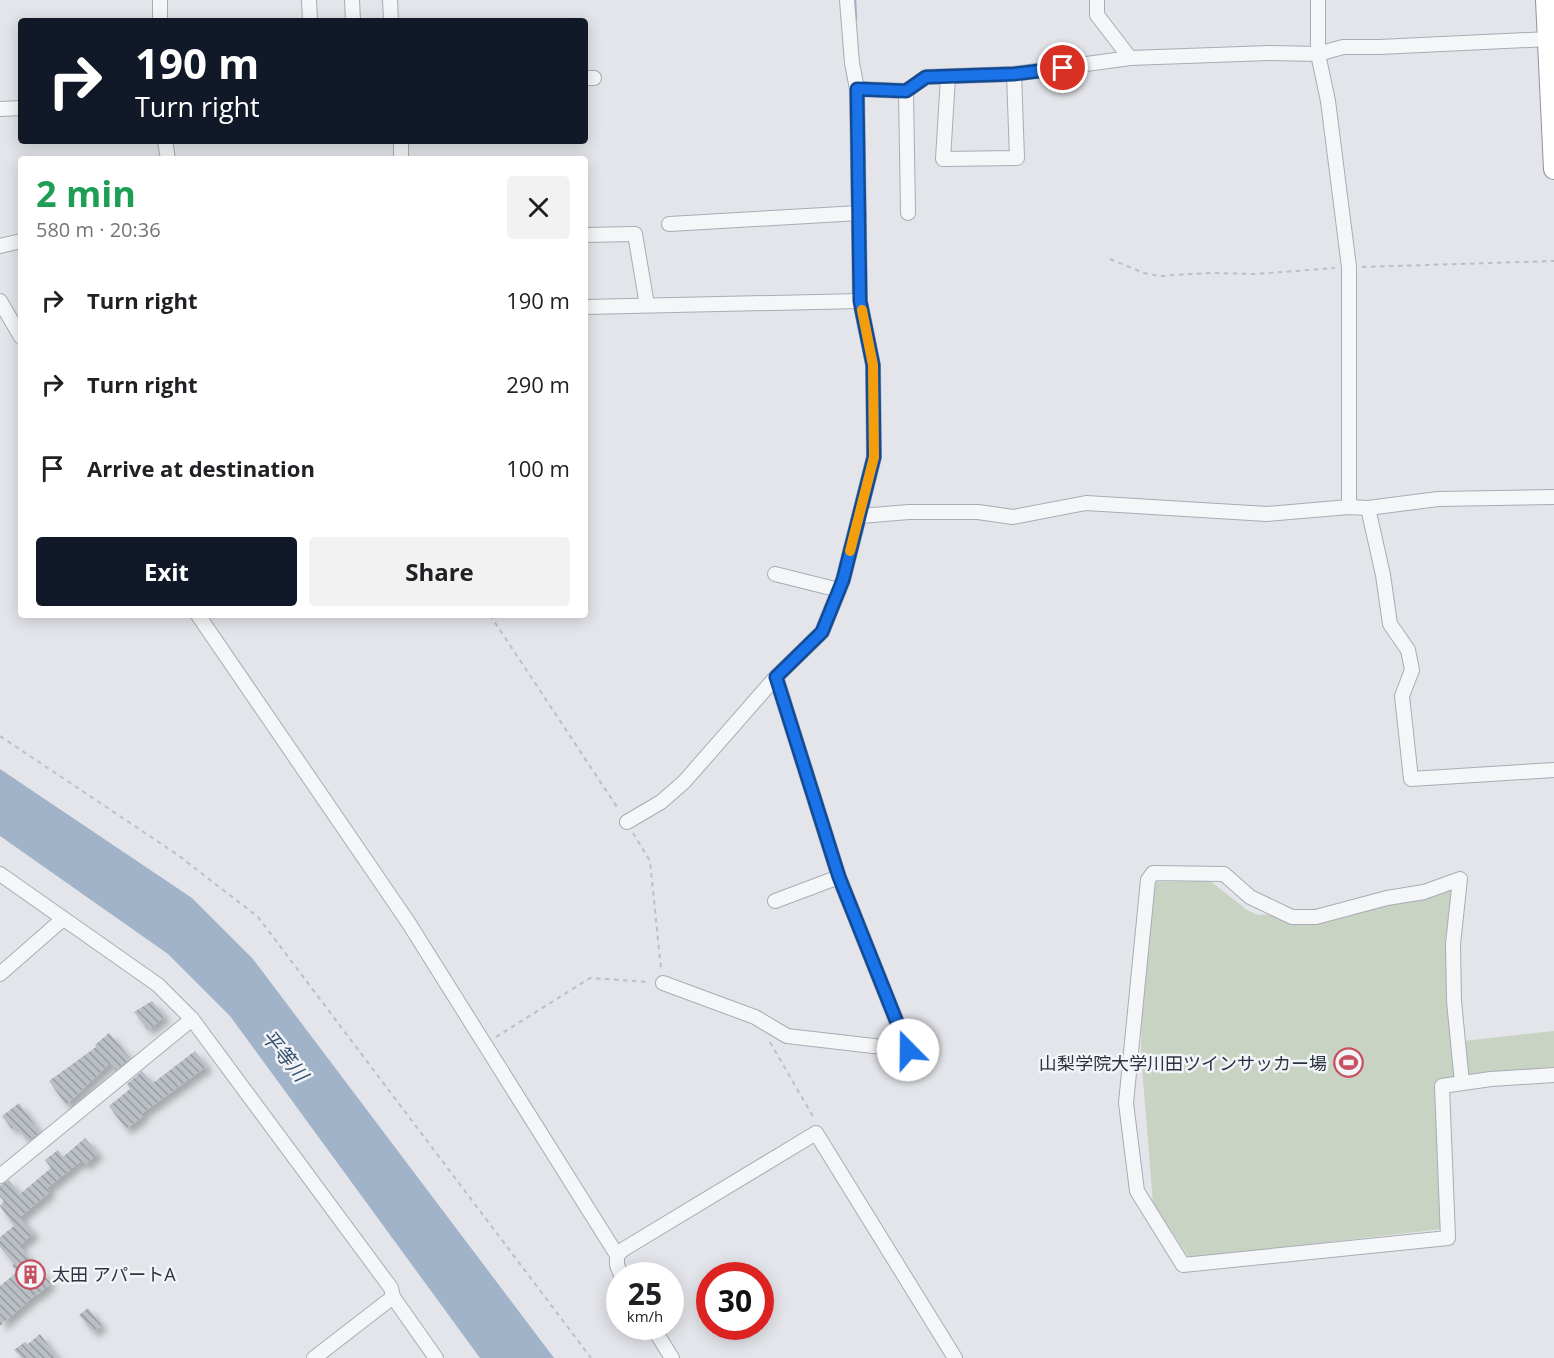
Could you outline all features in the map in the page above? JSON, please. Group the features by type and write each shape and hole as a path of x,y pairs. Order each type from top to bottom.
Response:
{"highway":[{"path":"1546,0 1554,169"}],"street":[{"path":"160,0 160,18"},
{"path":"309,0 310,18"},
{"path":"352,0 353,18"},
{"path":"390,0 391,18"},
{"path":"627,822 661,802 684,782 776,677 822,632 838,590 860,516 874,457 873,365 860,301 857,89 852,63 847,0"},
{"path":"1097,0 1097,15 1130,58"},
{"path":"1318,0 1318,54 1328,101 1348,267 1349,507"},
{"path":"857,89 906,91 926,77 1014,74 1130,58 1269,53 1318,54 1343,47 1548,39"},
{"path":"948,77 943,159 1017,158 1014,74"},
{"path":"906,91 908,213"},
{"path":"0,109 18,108"},
{"path":"669,224 859,213"},
{"path":"588,235 635,234 647,305"},
{"path":"0,246 18,242"},
{"path":"0,301 18,332"},
{"path":"588,307 860,301"},
{"path":"860,516 909,512 978,512 1013,517 1086,503 1267,514 1349,507 1368,508 1438,499 1554,497"},
{"path":"1368,508 1383,575 1390,624 1408,651 1412,670 1402,696 1411,779 1554,770"},
{"path":"775,574 838,590"},
{"path":"200,618 408,922 617,1255 617,1262"},
{"path":"663,983 755,1017 787,1036 908,1050 839,877 776,677"},
{"path":"1462,1083 1454,1001 1453,944 1460,879 1424,892 1387,898 1316,917 1292,917 1250,897 1224,874 1153,873 1148,880 1126,1103 1137,1191 1183,1265 1448,1238 1442,1086 1491,1079 1554,1075"},
{"path":"0,874 158,986 192,1019 391,1288 389,1300 314,1358"},
{"path":"775,901 839,877"},
{"path":"0,974 63,920"},
{"path":"0,1176 192,1019"},
{"path":"617,1255 816,1133 955,1358"},
{"path":"389,1300 436,1358"},
{"path":"661,1340 672,1358"}],"path":[{"path":"1110,259 1144,273 1159,276 1211,273 1256,274 1348,267 1554,261"},
{"path":"485,1044 590,978 663,983 650,861 627,822 492,618"},
{"path":"0,736 178,855 258,917 591,1358"},
{"path":"755,1017 815,1119 816,1133"}],"green space":[{"name":"山梨学院大学川田ツインサッカー場","path":"1210,881 1247,910 1258,915 1277,914 1292,923 1452,888 1455,1042 1554,1031 1554,1072 1437,1082 1442,1229 1189,1258 1153,1203 1141,1055 1142,996 1151,882"}],"water":[{"name":"平等川","path":"0,769 192,898 253,959 554,1358 480,1358 230,1016 168,954 0,836"}],"building":[{"path":"152,1001 165,1016 148,1030 134,1012"},
{"path":"109,1033 130,1058 116,1070 110,1063 66,1105 49,1081 96,1047 95,1045"},
{"path":"195,1051 207,1066 141,1114 143,1116 126,1129 109,1106 130,1089 127,1084 142,1071 153,1083"},
{"path":"19,1103 40,1132 27,1141 16,1126 12,1129 2,1116"},
{"path":"85,1138 98,1153 85,1165 81,1161 47,1188 50,1192 20,1217 34,1233 19,1246 51,1283 0,1326 0,1286 17,1272 12,1266 14,1264 0,1247 0,1237 14,1226 0,1206 4,1201 0,1197 0,1185 9,1180 20,1194 51,1168 45,1160 58,1150 63,1157"},
{"path":"88,1308 102,1325 93,1332 79,1315"},
{"path":"40,1334 58,1358 22,1358 14,1350 25,1342 28,1344"}],"waterway":[{"path":"854,0 855,19"}],"slow traffic":[{"path":"850,551 874,457 873,365 862,310"}],"place":[{"name":"山梨学院大学川田ツインサッカー場","path":"1348,1063"},
{"name":"太田 アパートA","path":"31,1274"}],"route":[{"path":"908,1050 839,877 776,677 822,632 843,580 874,457 873,365 860,301 857,89 906,91 926,77 1014,74 1063,68"}]}
